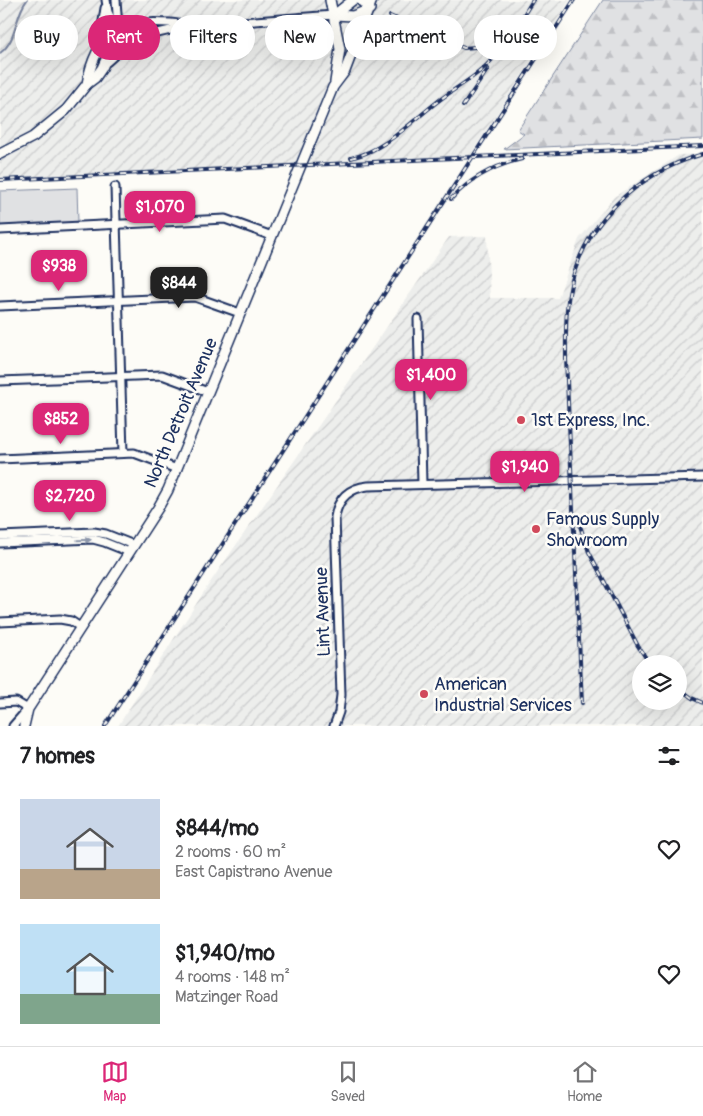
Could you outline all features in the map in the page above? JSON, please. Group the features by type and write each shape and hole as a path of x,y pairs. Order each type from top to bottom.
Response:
{"main road":[{"path":"330,0 340,49 334,87"},
{"path":"334,15 352,0"},
{"path":"360,0 371,4"},
{"path":"334,15 353,16 371,4"},
{"name":"North Detroit Avenue","path":"24,726 28,709 164,498 334,87 345,71 371,4"},
{"path":"86,84 94,60"},
{"path":"0,154 33,137 53,122 66,110 86,84 95,78 106,60"}],"street":[{"path":"106,0 109,15"},
{"path":"104,15 106,0"},
{"path":"116,0 117,15"},
{"path":"102,68 110,60"},
{"path":"115,187 123,453"},
{"path":"0,230 225,219 272,236"},
{"path":"0,306 199,297 240,313"},
{"path":"418,319 422,484 703,477"},
{"path":"0,381 167,376 208,392"},
{"path":"0,458 134,452 177,470"},
{"name":"Lint Avenue","path":"334,726 339,712 341,695 336,509 342,497 360,486 422,484"},
{"path":"0,543 100,532 131,549"},
{"path":"0,536 53,537"},
{"path":"0,622 60,619 80,627"},
{"path":"0,703 16,702 28,709"},
{"name":"North Detroit Avenue","path":"13,726 28,709"}],"shaded area":[{"path":"0,0 570,0 557,20 557,15 474,15 474,60 531,60 469,157 0,179"},
{"path":"703,154 703,726 118,726 207,587 449,237 487,236 490,298 558,298 579,239 614,197 679,155"}],"green space":[{"path":"603,0 703,0 703,139 504,149 524,134 518,130"},
{"path":"77,188 78,222 0,226 0,191"}],"waterway":[{"path":"0,53 10,41 27,0"}],"railway":[{"path":"351,158 375,149 386,142 488,64 505,44 533,0"},
{"path":"105,726 574,0"},
{"path":"464,48 474,47"},
{"path":"463,106 488,69"},
{"path":"0,180 703,146"},
{"path":"582,703 566,359 566,318 569,294 575,269 586,245 599,224 616,205 635,188 656,174 703,154"},
{"path":"451,199 475,179 502,165 522,159"},
{"path":"578,520 589,552 644,655"},
{"path":"687,694 703,703"}],"place":[{"name":"1st Express, Inc.","path":"521,420"},
{"name":"Famous Supply Showroom","path":"536,529"},
{"name":"American Industrial Services","path":"424,694"}]}
